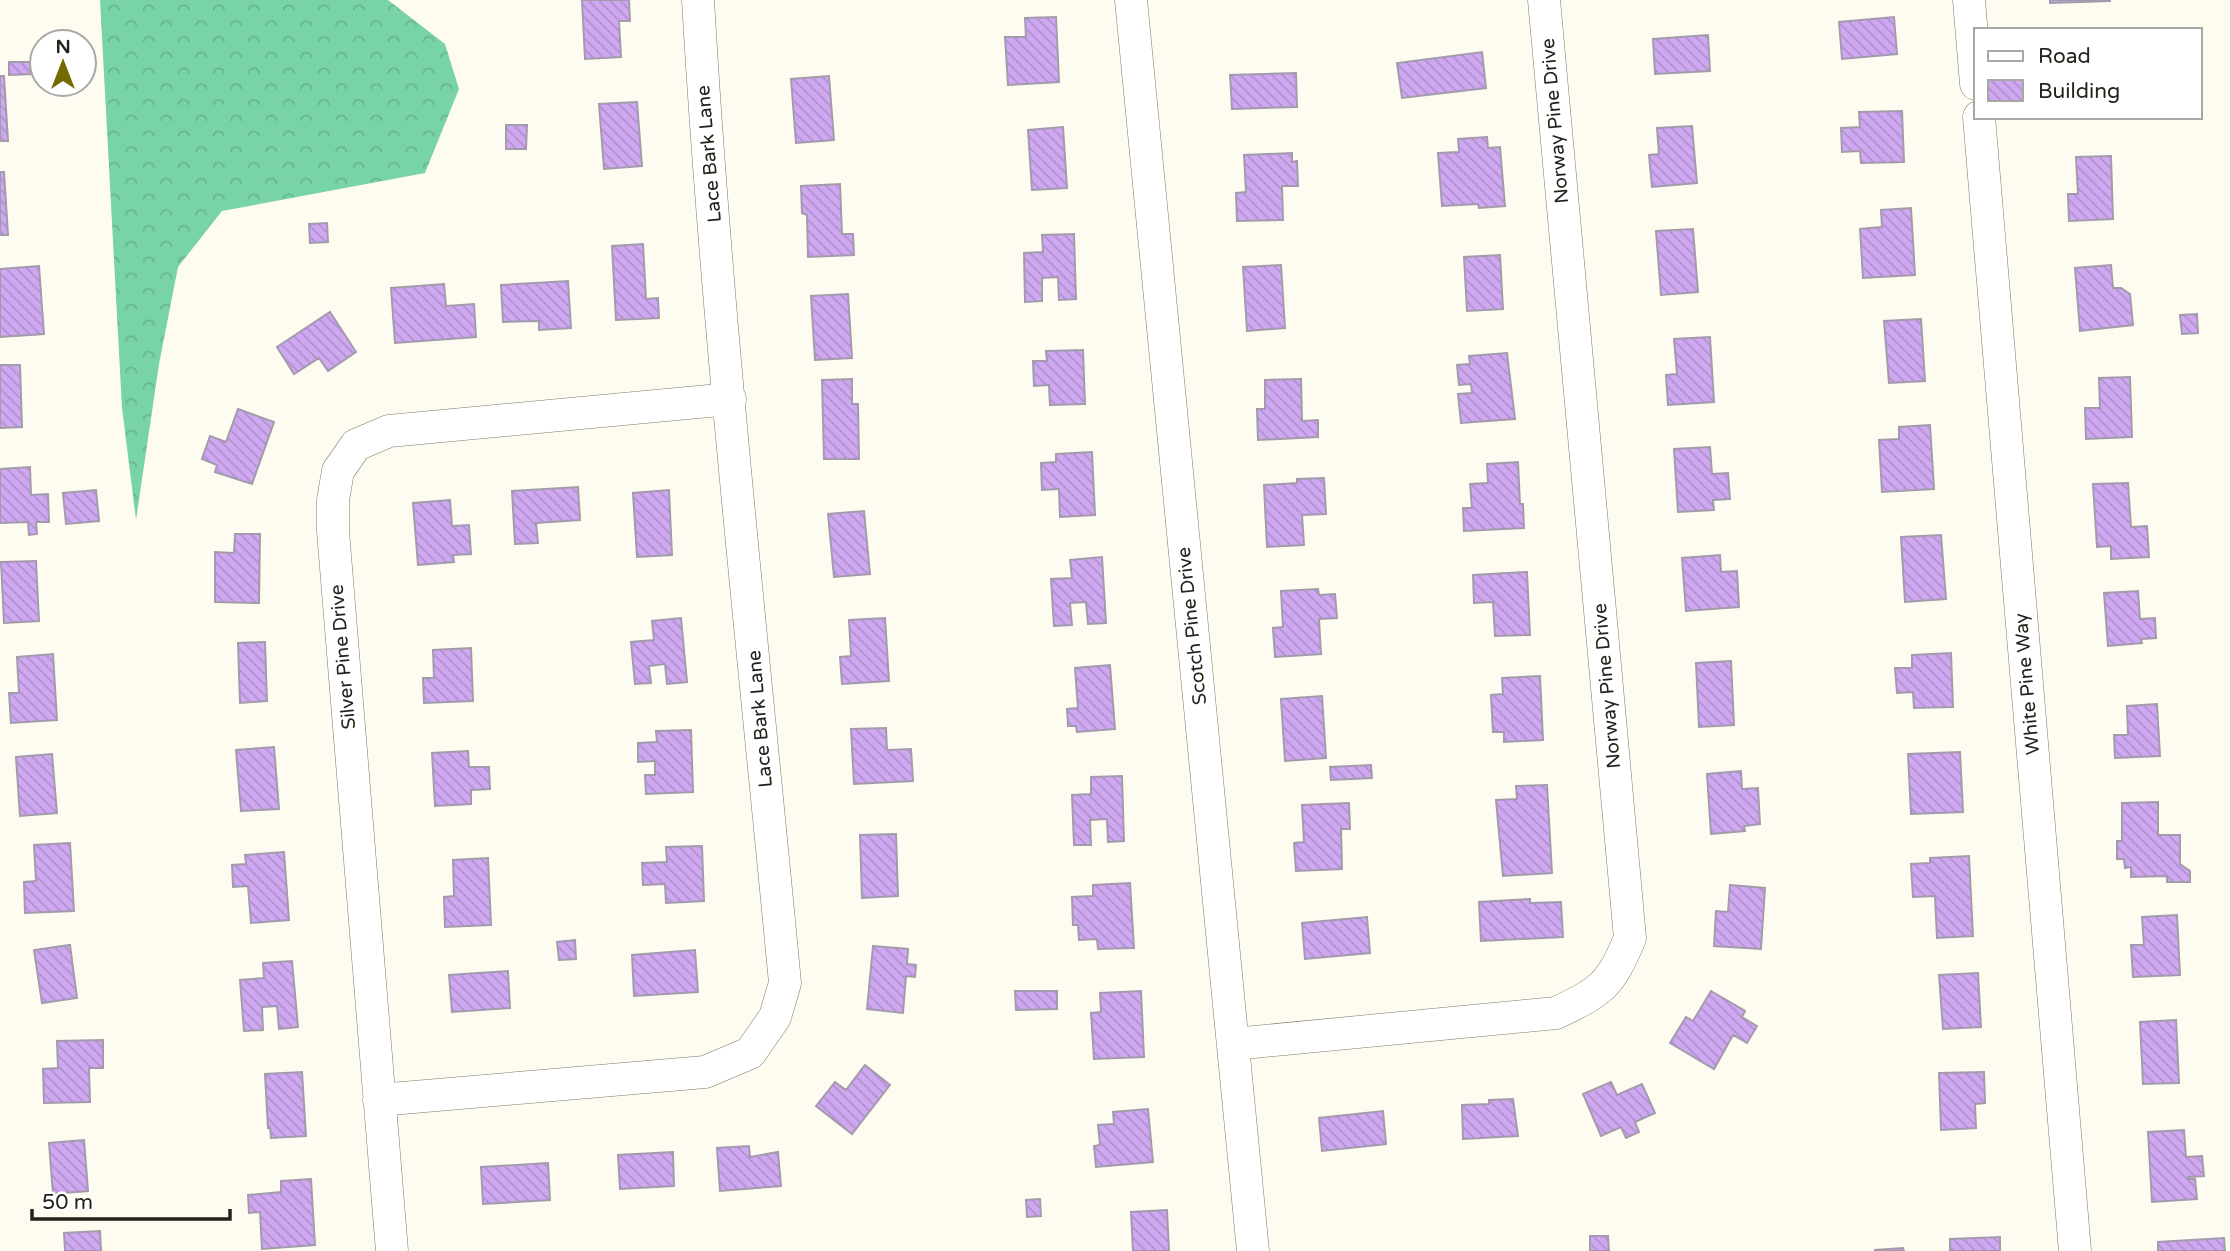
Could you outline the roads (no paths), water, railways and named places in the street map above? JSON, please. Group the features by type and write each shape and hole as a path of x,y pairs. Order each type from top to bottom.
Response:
{"street":[{"name":"Lace Bark Lane","path":"379,1100 705,1072 750,1053 775,1017 785,983 704,107 698,0"},
{"name":"Scotch Pine Drive","path":"1131,0 1253,1251"},
{"name":"Norway Pine Drive","path":"1233,1044 1556,1013 1594,995 1617,970 1630,938 1544,0"},
{"path":"1969,0 1974,60"},
{"name":"White Pine Way","path":"1979,119 2075,1251"},
{"name":"Silver Pine Drive","path":"392,1251 333,531 333,500 338,471 356,445 389,431 730,399"}]}
